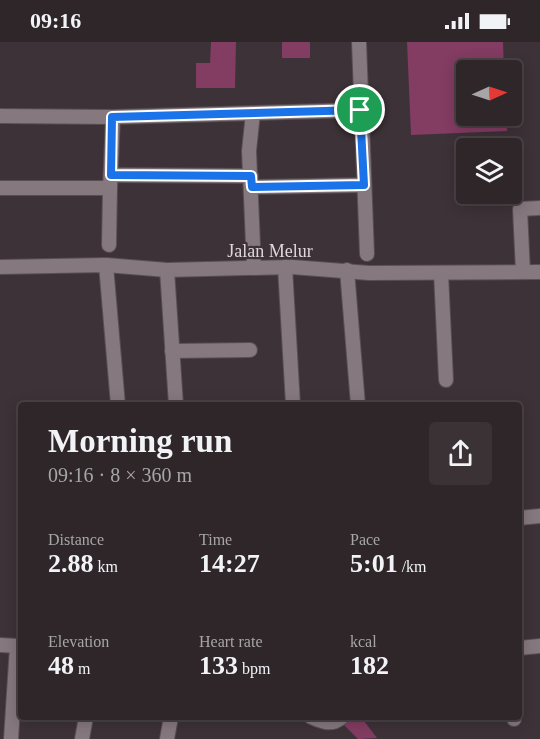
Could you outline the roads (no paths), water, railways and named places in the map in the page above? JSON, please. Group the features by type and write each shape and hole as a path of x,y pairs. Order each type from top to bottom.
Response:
{"street":[{"path":"359,42 367,254"},
{"path":"0,116 112,117 360,110"},
{"path":"253,112 249,151 254,268"},
{"path":"109,245 112,117"},
{"path":"0,188 110,182 252,181 364,185"},
{"path":"524,272 520,209 540,208"},
{"path":"106,265 117,402"},
{"name":"Jalan Melur","path":"0,267 106,265 167,270 285,267 441,273 540,272"},
{"path":"285,267 292,402"},
{"path":"167,270 176,402"},
{"path":"348,270 358,402"},
{"path":"441,273 446,380"},
{"path":"172,351 250,350"},
{"path":"522,518 540,516"},
{"path":"0,645 18,645"},
{"path":"522,648 540,646"},
{"path":"11,739 18,657"},
{"path":"82,739 85,720"},
{"path":"167,739 170,720"},
{"path":"320,720 330,723 339,720"}]}
